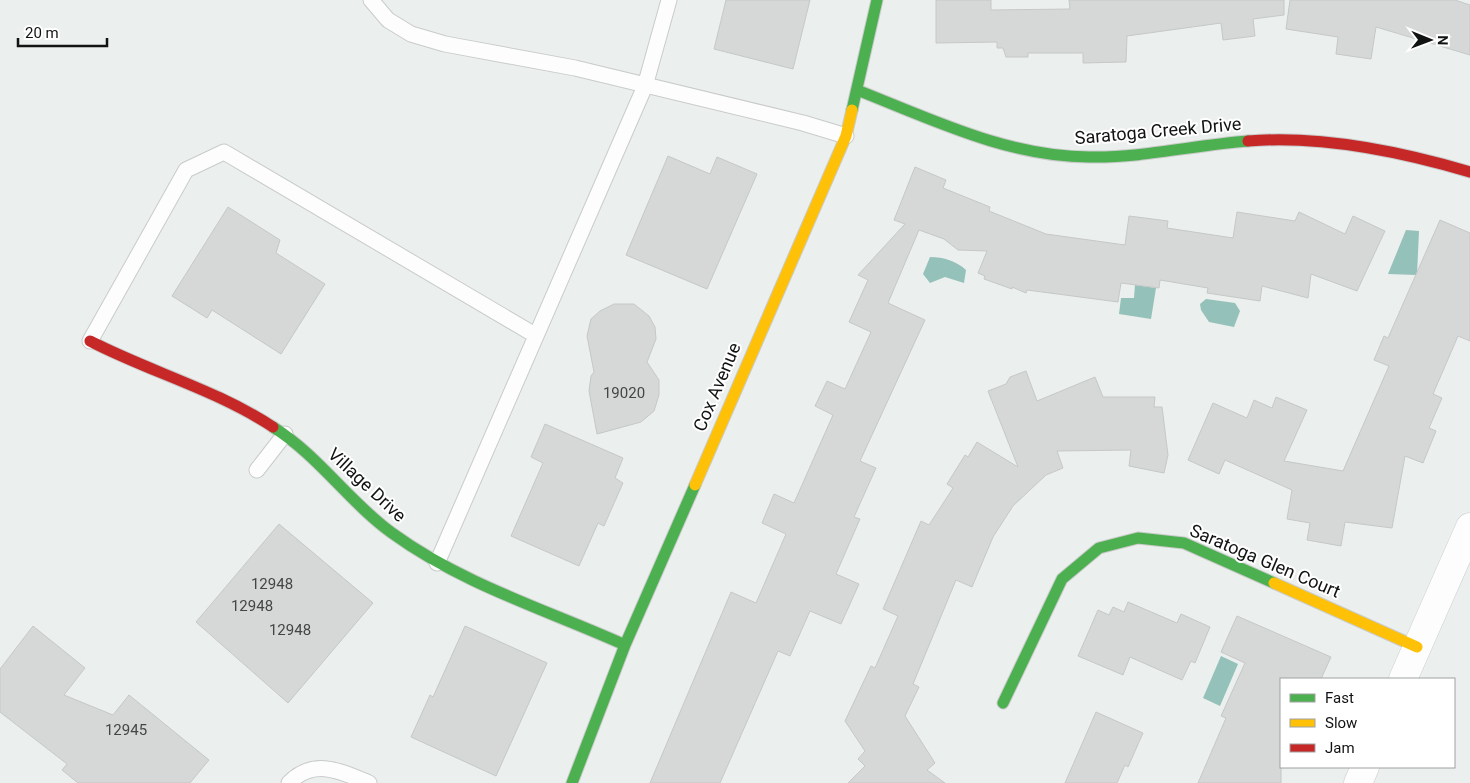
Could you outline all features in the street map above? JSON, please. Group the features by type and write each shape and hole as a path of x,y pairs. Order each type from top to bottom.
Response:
{"street":[{"name":"Cox Avenue","path":"572,783 624,646 846,136 877,0"},
{"name":"Saratoga Creek Drive","path":"857,90 976,136 1023,149 1063,156 1098,157 1270,139 1346,145 1435,162 1470,172"},
{"name":"Village Drive","path":"90,341 115,356 214,395 285,434 392,534 437,562 478,583 624,646"},
{"path":"1403,678 1470,527"},
{"name":"Saratoga Glen Court","path":"1003,703 1062,578 1099,548 1138,538 1184,543 1417,648"},
{"path":"1358,783 1365,768"}],"lane":[{"path":"371,0 388,20 410,34 445,44 575,68 804,123 846,136"},
{"path":"437,562 645,86 669,0"},
{"path":"90,341 186,170 224,152 535,335"},
{"path":"257,470 285,434"},
{"path":"289,783 313,769 332,768 369,783"}],"water":[{"path":"1406,230 1419,231 1417,275 1388,274"},
{"path":"930,257 950,260 966,270 964,283 945,277 930,283 923,274"},
{"path":"1135,285 1156,288 1151,319 1119,314 1121,298 1134,298"},
{"path":"1206,299 1235,303 1240,311 1234,327 1209,322 1201,310 1200,304"},
{"path":"1221,656 1238,664 1220,706 1203,698"}],"building":[{"path":"726,0 810,0 793,69 714,49"},
{"path":"936,0 991,0 991,10 1070,9 1069,0 1284,0 1284,15 1253,19 1255,36 1223,40 1221,23 1127,36 1126,62 1083,63 1083,53 1028,53 1028,57 1006,57 1003,48 997,48 997,42 936,43"},
{"path":"1290,0 1455,0 1470,5 1470,55 1376,27 1371,59 1336,54 1338,37 1286,29"},
{"path":"668,156 710,174 717,157 757,174 707,289 626,255"},
{"path":"915,167 946,180 943,188 990,207 989,211 1046,234 1125,245 1129,216 1168,221 1167,228 1233,238 1237,212 1295,221 1299,212 1345,234 1353,216 1385,231 1357,291 1311,274 1308,298 1262,286 1260,301 1207,293 1208,288 1160,280 1159,288 1121,283 1118,302 1027,290 1026,293 984,279 985,276 978,273 987,251 958,250 944,239 919,230 888,303 925,320 860,461 876,468 854,517 860,519 836,574 859,584 841,624 810,611 790,656 778,651 720,783 650,783 731,592 756,603 786,534 762,523 774,494 794,503 833,415 815,406 827,381 845,389 871,332 849,322 868,280 858,275 905,224 894,220"},
{"path":"228,207 280,240 276,253 325,284 281,354 212,310 207,318 172,296"},
{"path":"1440,220 1470,233 1470,341 1458,336 1433,394 1442,398 1429,428 1436,431 1423,463 1405,456 1392,528 1345,522 1341,546 1307,540 1310,523 1287,519 1292,490 1225,460 1219,474 1188,460 1213,403 1247,418 1254,400 1272,408 1276,397 1307,410 1284,461 1343,471 1389,366 1374,360 1384,336 1388,338"},
{"path":"614,304 634,304 649,316 655,327 656,339 647,362 659,380 659,395 654,411 641,422 597,434 589,391 591,376 594,372 587,336 591,319 600,311"},
{"path":"1026,371 1037,401 1095,377 1103,397 1155,397 1154,407 1162,407 1168,455 1164,473 1129,466 1131,450 1057,451 1063,468 1046,475 1013,506 993,537 972,587 956,580 913,684 919,687 905,716 935,763 927,770 945,783 848,783 865,766 858,759 865,751 845,721 871,666 875,668 898,616 883,609 921,521 929,525 953,488 947,484 965,455 968,457 977,442 1018,467 988,391 1006,384 1010,377"},
{"path":"545,424 623,458 615,478 623,483 604,526 598,523 579,566 511,536 543,463 531,457"},
{"path":"279,524 373,603 288,703 196,622"},
{"path":"1128,602 1177,623 1181,614 1210,627 1195,663 1191,661 1182,680 1130,657 1123,675 1078,656 1098,610 1109,615 1113,607 1124,612"},
{"path":"1237,616 1331,657 1321,678 1280,678 1281,783 1198,783 1226,718 1221,716 1245,663 1221,652"},
{"path":"33,626 85,668 64,695 113,715 129,695 209,760 190,783 78,783 62,770 67,764 0,712 0,669"},
{"path":"465,626 547,663 496,776 411,737 430,695 433,697"},
{"path":"1096,712 1143,733 1128,767 1125,765 1117,783 1065,783"}],"traffic: fast":[{"path":"852,110 877,0"},
{"path":"857,90 970,134 1029,151 1059,155 1109,157 1248,141"},
{"path":"273,427 305,451 376,521 419,551 476,582 625,645"},
{"path":"572,783 625,645 695,485"},
{"path":"1003,703 1062,579 1099,548 1138,538 1184,543 1274,583"}],"traffic: slow":[{"path":"695,485 846,136 852,110"},
{"path":"1274,583 1417,647"}],"traffic: jam":[{"path":"1248,141 1304,140 1360,146 1416,157 1470,172"},
{"path":"90,341 229,402 273,427"}]}
